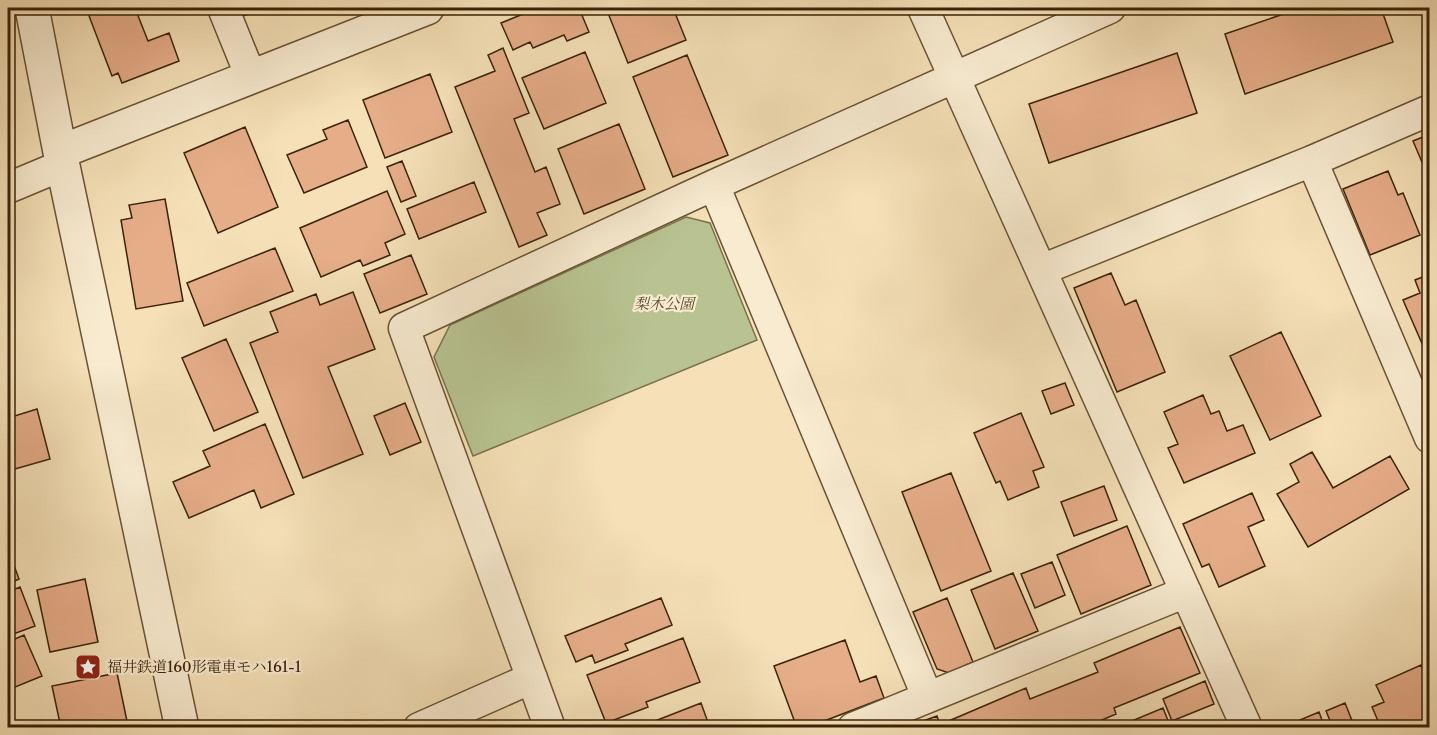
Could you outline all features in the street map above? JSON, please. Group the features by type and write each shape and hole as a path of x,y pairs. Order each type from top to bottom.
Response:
{"street":[{"path":"32,8 182,728"},
{"path":"223,8 251,77"},
{"path":"8,188 62,158 251,77 427,8"},
{"path":"922,8 1247,728"},
{"path":"550,728 404,328 714,185 1110,8"},
{"path":"1041,270 1312,161 1430,110"},
{"path":"1312,161 1430,438"},
{"path":"714,185 927,696"},
{"path":"853,728 1186,592"},
{"path":"419,728 532,678"}],"green space":[{"name":"梨木公園","path":"686,217 710,223 757,340 473,456 434,357 450,325"}],"building":[{"path":"86,8 135,8 148,41 169,33 179,61 122,83 118,73 112,76"},
{"path":"236,8 266,8 240,17"},
{"path":"538,8 579,8 589,32 567,41 564,35 533,48 530,42 513,50 501,23"},
{"path":"606,8 673,8 686,40 628,63"},
{"path":"1301,8 1381,8 1393,42 1245,94 1225,34"},
{"path":"503,48 529,113 514,119 535,172 546,167 560,204 537,213 547,235 519,247 455,87 495,71 488,55"},
{"path":"585,52 606,103 544,129 522,78"},
{"path":"1177,53 1197,113 1049,163 1029,104"},
{"path":"687,55 728,155 673,177 633,77"},
{"path":"430,74 452,132 385,158 363,100"},
{"path":"348,120 367,167 304,193 287,155 327,139 323,130"},
{"path":"619,124 645,189 584,214 558,149"},
{"path":"245,127 278,207 218,233 184,153"},
{"path":"1430,134 1430,181 1413,141"},
{"path":"402,161 416,196 401,202 387,167"},
{"path":"1388,171 1398,195 1403,193 1420,235 1370,255 1343,189"},
{"path":"474,182 486,212 419,239 407,209"},
{"path":"387,191 405,234 385,243 390,255 363,266 360,260 321,277 300,228"},
{"path":"165,199 183,301 136,309 121,220 132,218 129,205"},
{"path":"275,248 293,291 204,326 187,283"},
{"path":"411,255 427,294 380,313 364,274"},
{"path":"1111,273 1125,305 1136,300 1165,372 1117,392 1074,288"},
{"path":"1430,274 1430,346 1424,348 1403,300 1420,293 1415,280"},
{"path":"353,292 375,349 328,367 363,454 303,478 250,343 278,332 270,312 316,294 320,305"},
{"path":"1281,332 1321,416 1270,440 1230,356"},
{"path":"226,339 258,412 214,431 182,358"},
{"path":"1065,383 1074,405 1051,414 1042,391"},
{"path":"1203,395 1211,414 1219,411 1227,431 1243,425 1255,453 1184,483 1168,448 1178,444 1164,412"},
{"path":"405,403 421,442 390,455 374,416"},
{"path":"37,409 50,459 8,471 8,418"},
{"path":"1021,413 1044,467 1033,471 1039,487 1008,500 1000,481 996,483 974,433"},
{"path":"265,424 294,494 261,508 254,490 189,518 173,482 210,466 203,451"},
{"path":"1312,452 1333,488 1390,456 1409,489 1308,547 1277,494 1299,482 1290,464"},
{"path":"951,473 991,571 941,591 902,492"},
{"path":"1104,486 1117,520 1074,536 1061,502"},
{"path":"1252,493 1264,520 1248,527 1265,566 1219,587 1209,564 1202,567 1183,524"},
{"path":"1127,526 1151,585 1081,614 1057,555"},
{"path":"8,549 19,579 8,584"},
{"path":"1052,562 1065,595 1035,608 1021,574"},
{"path":"1013,573 1038,631 995,649 971,590"},
{"path":"85,579 98,642 50,652 37,590"},
{"path":"20,587 35,626 8,636 8,592"},
{"path":"661,598 672,625 625,644 628,650 595,663 592,655 576,662 565,636"},
{"path":"947,598 973,662 949,673 937,669 913,612"},
{"path":"1180,627 1200,673 1114,708 1116,714 1083,728 946,728 944,723 1026,688 1030,699 1098,672 1094,663"},
{"path":"24,635 42,676 8,690 8,642"},
{"path":"683,638 700,682 646,702 648,707 606,723 587,675"},
{"path":"845,640 860,682 876,676 884,698 806,728 797,728 774,666"},
{"path":"1421,665 1430,685 1430,728 1381,728 1372,707 1384,702 1376,685"},
{"path":"117,673 128,726 61,728 52,686"},
{"path":"1205,681 1214,704 1172,721 1163,699"},
{"path":"701,703 710,728 637,728"},
{"path":"1345,703 1355,728 1333,728 1326,711"},
{"path":"1163,708 1171,728 1129,728 1127,723"},
{"path":"1319,712 1325,728 1281,728"},
{"path":"937,716 941,728 926,728 923,721"}],"place":[{"name":"福井鉄道160形電車モハ161-1","path":"88,667"}]}
